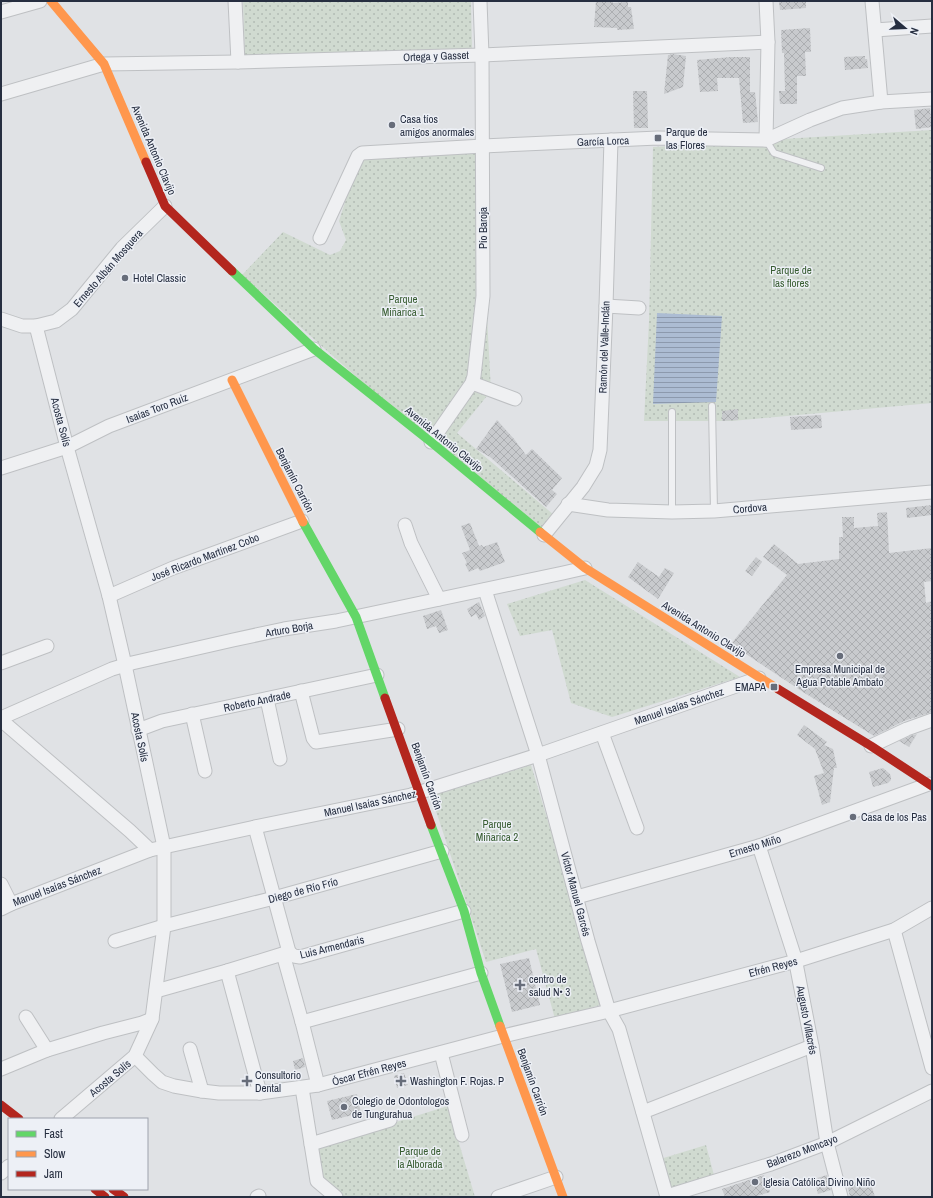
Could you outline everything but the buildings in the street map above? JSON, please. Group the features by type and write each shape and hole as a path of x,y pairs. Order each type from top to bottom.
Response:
{"main road":[{"name":"Avenida Antonio Clavijo","path":"52,1 104,64 165,206 314,349 431,442 585,568 759,678 871,746 930,785"},
{"name":"Benjamín Carrión","path":"232,380 302,521 356,617 464,912 481,973 563,1197"},
{"path":"1,1105 18,1118"},
{"path":"96,1190 105,1197"},
{"path":"114,1190 124,1197"}],"street":[{"path":"1,12 40,1"},
{"path":"235,1 238,62"},
{"name":"Pío Baroja","path":"431,442 472,383 483,296 482,55 480,1"},
{"path":"766,1 768,42 766,140"},
{"path":"872,1 881,102"},
{"path":"875,30 932,26"},
{"name":"Ortega y Gasset","path":"1,94 104,64 482,55 768,42"},
{"name":"García Lorca","path":"320,238 358,156 362,153 658,138 766,140 810,120 842,108 881,102 932,99"},
{"name":"Ramón del Valle-Inclán","path":"544,535 583,487 596,466 600,450 611,140"},
{"name":"Ernesto Albán Mosquera","path":"1,319 22,326 36,326 56,321 72,310 122,248 165,206"},
{"path":"606,306 639,308"},
{"name":"Acosta Solís","path":"36,326 67,447 109,596 164,847 164,926 152,1019 135,1056 62,1118"},
{"name":"Isaías Toro Ruiz","path":"1,468 67,447 109,426 314,349"},
{"path":"472,383 515,399"},
{"name":"Cordova","path":"568,504 608,510 672,512 714,511 932,492"},
{"name":"José Ricardo Martínez Cobo","path":"109,596 173,568 302,521"},
{"path":"405,525 411,543 439,599"},
{"name":"Arturo Borja","path":"1,719 112,669 125,665 233,640 356,617 585,568"},
{"name":"Víctor Manuel Garcés","path":"485,590 538,755 609,1011 619,1029 667,1196"},
{"path":"1,663 47,646"},
{"name":"Roberto Andrade","path":"138,730 162,721 192,714 378,675"},
{"name":"Manuel Isaías Sánchez","path":"6,906 150,850 410,795 538,755 759,678"},
{"path":"301,691 313,738 316,742 398,729"},
{"path":"267,698 280,759"},
{"path":"192,714 205,771"},
{"path":"1,719 130,830 150,850"},
{"path":"871,746 907,729 932,720"},
{"path":"602,733 638,828"},
{"name":"Ernesto Miño","path":"577,897 759,846 930,785"},
{"path":"255,827 274,898 318,1085"},
{"name":"Augusto Villacrés","path":"759,846 796,961 828,1144 841,1197"},
{"name":"Diego de Río Frío","path":"115,941 164,926 274,898 442,851"},
{"path":"1,884 6,906"},
{"name":"Efrén Reyes","path":"609,1011 796,961 894,930 932,908"},
{"name":"Luis Armendaris","path":"156,991 286,953 300,957 464,912"},
{"path":"894,930 932,1068"},
{"path":"227,971 260,1093"},
{"path":"302,1022 481,973"},
{"name":"Óscar Efrén Reyes","path":"135,1056 162,1082 174,1086 224,1093 260,1093 318,1085 504,1036 609,1011"},
{"path":"26,1017 47,1050"},
{"path":"1,1069 47,1050 83,1040 103,1032 142,1023 152,1019"},
{"path":"643,1112 812,1046"},
{"path":"190,1049 202,1091"},
{"path":"441,1053 462,1135"},
{"path":"302,1088 317,1181 336,1197"},
{"name":"Balarezo Moncayo","path":"667,1196 771,1164 828,1144 932,1091"},
{"path":"310,1144 390,1120"},
{"path":"498,1197 556,1177"}],"lane":[{"path":"766,140 774,153 821,168"},
{"path":"712,406 714,511"},
{"path":"672,412 672,512"}],"green space":[{"path":"243,1 471,1 472,50 245,56"},
{"name":"Parque de las flores","path":"932,130 932,403 732,421 644,421 649,321 653,147"},
{"name":"Parque Miñarica 1","path":"478,150 491,391 457,433 554,515 543,530 388,405 242,275 283,232 330,255 340,251 346,240 339,221 360,155"},
{"path":"585,580 740,677 612,717 571,703 552,630 520,636 507,604"},
{"name":"Parque Miñarica 2","path":"531,765 603,1004 555,1019 536,949 486,962 431,796"},
{"name":"Parque de la Alborada","path":"448,1106 475,1197 343,1197 321,1178 315,1147"},
{"path":"706,1145 715,1179 667,1195 657,1160"}],"water":[{"path":"657,313 722,316 716,402 653,404"}],"traffic: fast":[{"path":"232,271 314,349 431,442 540,532"},
{"path":"303,522 356,617 385,698"},
{"path":"431,825 464,911 481,973 500,1026"}],"traffic: slow":[{"path":"51,1 104,64 146,162"},
{"path":"232,380 303,522"},
{"path":"540,532 585,568 778,689"},
{"path":"500,1026 563,1197"}],"traffic: jam":[{"path":"146,162 165,206 232,271"},
{"path":"778,689 871,746 932,786"},
{"path":"385,698 431,825"},
{"path":"1,1105 18,1118"},
{"path":"96,1190 105,1197"},
{"path":"114,1190 124,1197"}],"place":[{"name":"Casa tíos amigos anormales","path":"392,125"},
{"name":"Parque de las Flores","path":"658,138"},
{"name":"Hotel Classic","path":"125,278"},
{"name":"Empresa Municipal de Agua Potable Ambato","path":"840,656"},
{"name":"EMAPA","path":"774,687"},
{"name":"Casa de los Pas","path":"853,817"},
{"name":"centro de salud N• 3","path":"520,985"},
{"name":"Consultorio Dental","path":"247,1081"},
{"name":"Washington F. Rojas. P","path":"401,1081"},
{"name":"Colegio de Odontologos de Tungurahua","path":"344,1107"},
{"name":"Iglesia Católica Divino Niño","path":"755,1182"}]}
